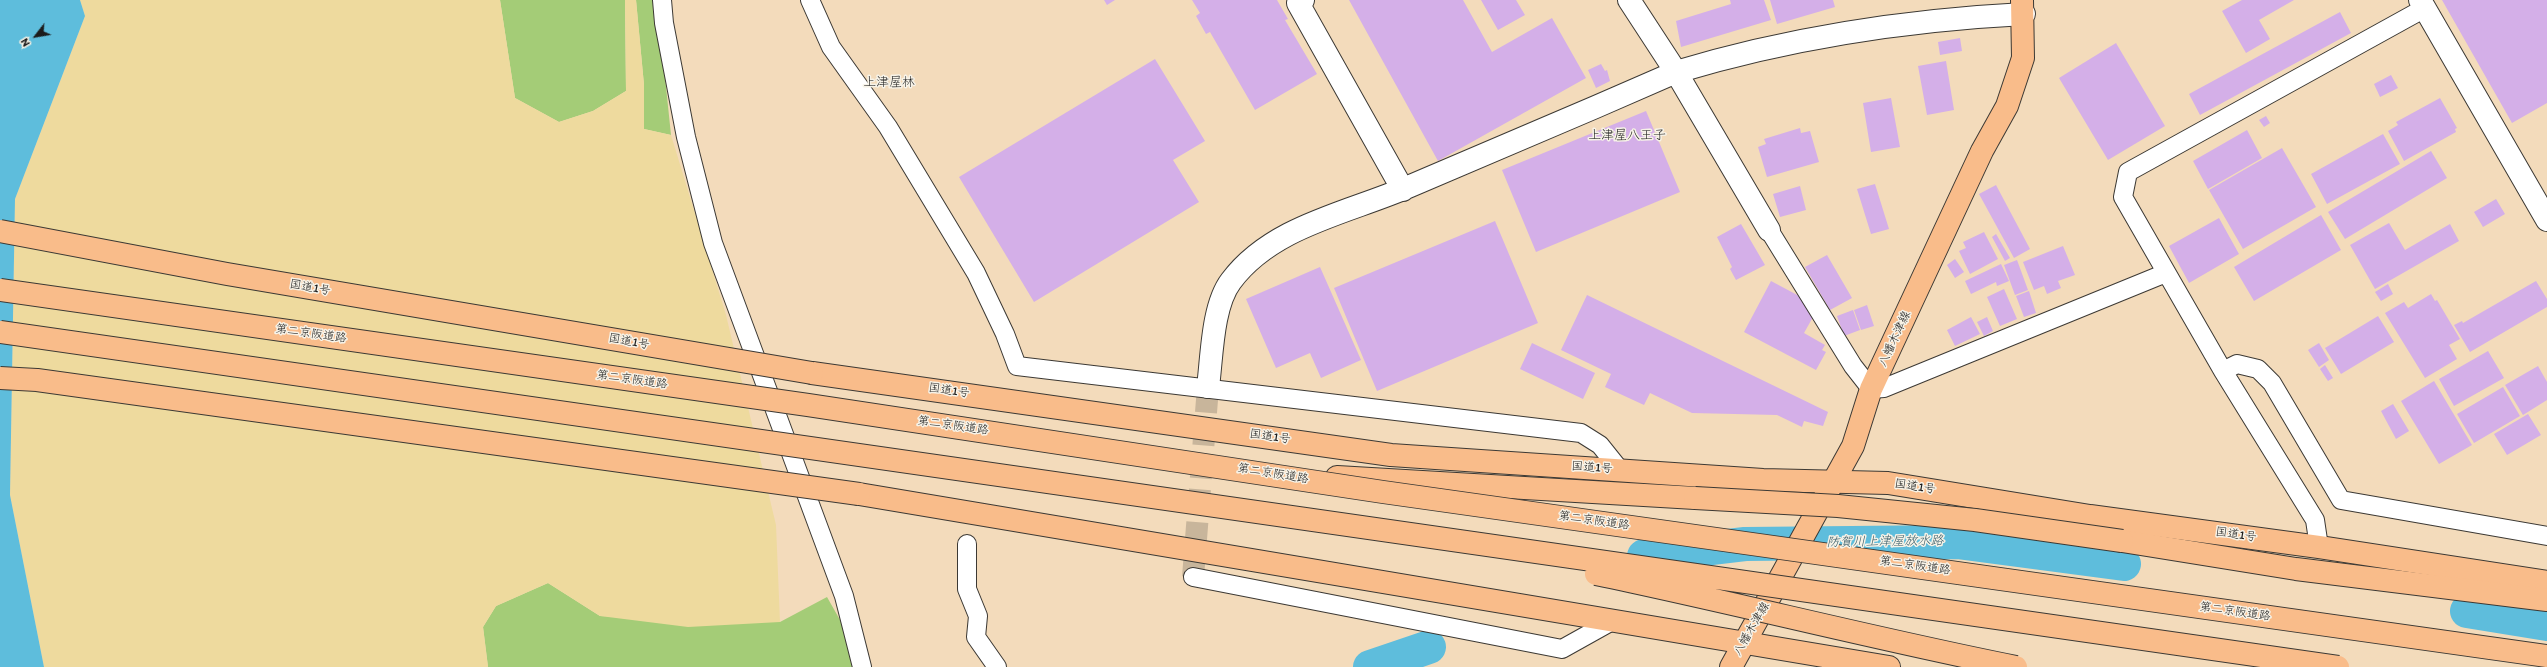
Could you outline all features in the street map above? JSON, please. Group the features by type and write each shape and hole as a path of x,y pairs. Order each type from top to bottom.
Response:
{"main road":[{"name":"八幡木津線","path":"1731,667 1743,641 1759,618 1853,446 1871,389 1982,150 2007,106 2023,58 2023,7"},
{"name":"国道1号","path":"0,231 226,274 812,373 1391,455 1763,480 1888,483 2090,516 2319,547 2547,582"},
{"path":"0,285 32,294"},
{"name":"第二京阪道路","path":"0,290 1264,472 1383,492 2547,656"},
{"path":"0,332 2338,667"},
{"path":"0,338 34,337"},
{"path":"0,378 37,380 859,494 1743,641 1889,667"},
{"path":"1264,472 1838,506 1975,520 2122,541 2296,569 2547,600"},
{"path":"1222,507 1320,529 1578,570 1702,596 1818,626 2016,667"}],"street":[{"path":"662,0 664,23 686,137 714,243 844,596 862,667"},
{"path":"810,0 831,47 888,127 976,273 1005,334 1017,366 1580,433 1600,446 1620,470"},
{"path":"1303,0 1298,3 1403,190"},
{"path":"1629,0 1676,72 1853,366 1871,389 1884,388 2166,273"},
{"path":"2319,547 2315,520 2223,371 2123,197 2128,172 2422,4 2547,220"},
{"path":"1208,388 1216,324 1221,304 1230,283 1245,265 1266,246 1293,233 1403,190 1676,72 1714,61 1848,33 2023,7"},
{"path":"2223,371 2237,364 2258,369 2272,383 2341,500 2547,536"},
{"path":"967,544 967,589 978,616 976,637 997,667"},
{"path":"1193,577 1562,649 1614,620"}],"green space":[{"path":"500,0 625,0 626,91 593,111 559,122 515,98"},
{"path":"636,0 657,0 671,135 644,129 644,85"},
{"path":"548,583 600,616 780,622 827,597 844,627 852,667 488,667 483,627 496,606"}],"sand":[{"path":"80,0 500,0 515,98 559,122 593,111 626,91 625,0 636,0 644,85 644,129 671,135 726,315 776,525 780,622 688,627 600,616 548,583 496,606 483,627 488,667 44,667 10,495 15,199 85,16"}],"water":[{"path":"0,0 80,0 85,16 15,199 10,495 44,667 0,667"}],"building":[{"path":"1104,0 1115,0 1107,5"},
{"path":"1192,0 1277,0 1288,19 1285,20 1317,74 1255,110 1210,32 1206,34 1196,16 1200,13"},
{"path":"1349,0 1463,0 1492,52 1552,18 1586,78 1438,161"},
{"path":"1481,0 1516,0 1525,15 1498,30"},
{"path":"1730,0 1764,0 1771,20 1681,47 1676,21 1731,4"},
{"path":"1770,0 1833,0 1835,7 1777,24"},
{"path":"2242,0 2294,0 2259,20 2270,39 2246,53 2222,11"},
{"path":"2442,0 2547,0 2547,103 2512,123"},
{"path":"2340,12 2351,33 2200,115 2189,94"},
{"path":"1960,38 1962,51 1940,55 1938,42"},
{"path":"2116,43 2165,126 2108,160 2059,78"},
{"path":"1155,59 1205,141 1173,160 1199,202 1034,302 959,177"},
{"path":"1946,61 1954,110 1927,115 1918,66"},
{"path":"1601,64 1605,71 1607,70 1610,81 1596,88 1588,70"},
{"path":"2391,75 2398,88 2380,97 2374,84"},
{"path":"1891,98 1900,147 1871,152 1863,103"},
{"path":"2440,98 2457,128 2455,129 2456,132 2404,161 2388,131 2398,125 2396,122"},
{"path":"1646,111 1680,192 1536,252 1502,170"},
{"path":"2266,116 2270,123 2264,127 2259,120"},
{"path":"1800,128 1801,133 1810,131 1819,162 1767,177 1758,147 1766,144 1764,139"},
{"path":"2247,130 2262,158 2208,189 2193,161"},
{"path":"2383,134 2400,164 2327,204 2311,174"},
{"path":"2282,148 2316,207 2243,249 2209,190"},
{"path":"2431,151 2447,178 2345,239 2328,212"},
{"path":"1875,184 1889,229 1871,234 1857,189"},
{"path":"1996,185 2030,249 2014,258 1979,194"},
{"path":"1800,186 1806,210 1780,217 1773,194"},
{"path":"2496,199 2505,214 2483,227 2474,212"},
{"path":"2321,215 2341,250 2254,301 2234,267"},
{"path":"2219,218 2239,254 2189,283 2169,246"},
{"path":"1495,221 1538,323 1377,391 1334,288"},
{"path":"2389,223 2405,250 2450,224 2459,241 2375,289 2350,245"},
{"path":"1741,224 1765,265 1736,280 1730,269 1732,267 1717,237"},
{"path":"1984,232 1998,259 1970,274 1959,251 1966,248 1963,242"},
{"path":"1996,234 2010,258 2005,261 1992,237"},
{"path":"2063,246 2075,275 2058,281 2061,288 2047,294 2044,286 2034,290 2023,262"},
{"path":"1827,255 1852,298 1830,310 1805,267"},
{"path":"1955,259 1964,272 1955,278 1947,265"},
{"path":"2017,260 2028,290 2015,295 2004,265"},
{"path":"2001,264 2009,281 1997,286 1996,282 1971,294 1965,281"},
{"path":"1320,267 1361,360 1321,378 1310,353 1276,368 1246,299"},
{"path":"1771,281 1801,297 1813,317 1804,333 1825,345 1822,350 1826,352 1816,370 1744,332"},
{"path":"2536,281 2547,299 2547,307 2470,352 2454,325 2462,321 2463,323"},
{"path":"2388,284 2393,294 2381,301 2375,292"},
{"path":"2004,289 2017,319 2000,326 1987,297"},
{"path":"2029,291 2036,313 2024,317 2016,296"},
{"path":"2431,294 2435,301 2437,300 2460,339 2449,345 2457,359 2425,378 2385,313 2404,302 2408,308"},
{"path":"1587,295 1828,412 1823,426 1804,421 1802,427 1777,415 1692,413 1650,393 1644,405 1605,387 1611,374 1561,350"},
{"path":"1867,305 1874,326 1861,330 1854,310"},
{"path":"1853,310 1860,330 1844,336 1837,316"},
{"path":"2378,316 2394,342 2341,374 2325,348"},
{"path":"1971,317 1980,334 1955,346 1947,330"},
{"path":"1987,317 1993,331 1984,336 1977,322"},
{"path":"1532,343 1595,373 1583,399 1520,369"},
{"path":"2319,343 2329,360 2319,367 2308,350"},
{"path":"2488,351 2504,378 2454,406 2439,379"},
{"path":"2325,365 2333,378 2328,381 2320,369"},
{"path":"2538,366 2547,382 2547,400 2523,415 2505,385"},
{"path":"2434,381 2472,445 2439,464 2401,401"},
{"path":"2503,387 2520,416 2474,443 2457,414"},
{"path":"2393,404 2409,431 2396,439 2381,411"},
{"path":"2528,414 2541,435 2507,455 2494,434"}],"waterway":[{"name":"防賀川上津屋放水路","path":"1644,556 1745,544 1957,542 2124,564"},
{"name":"防賀川上津屋放水路","path":"2467,611 2547,624"},
{"name":"防賀川上津屋放水路","path":"1370,667 1429,647"}],"tunnel":[{"path":"1193,577 1208,387"}],"district":[{"name":"上津屋林","path":"889,83"},
{"name":"上津屋八王子","path":"1627,136"}]}
